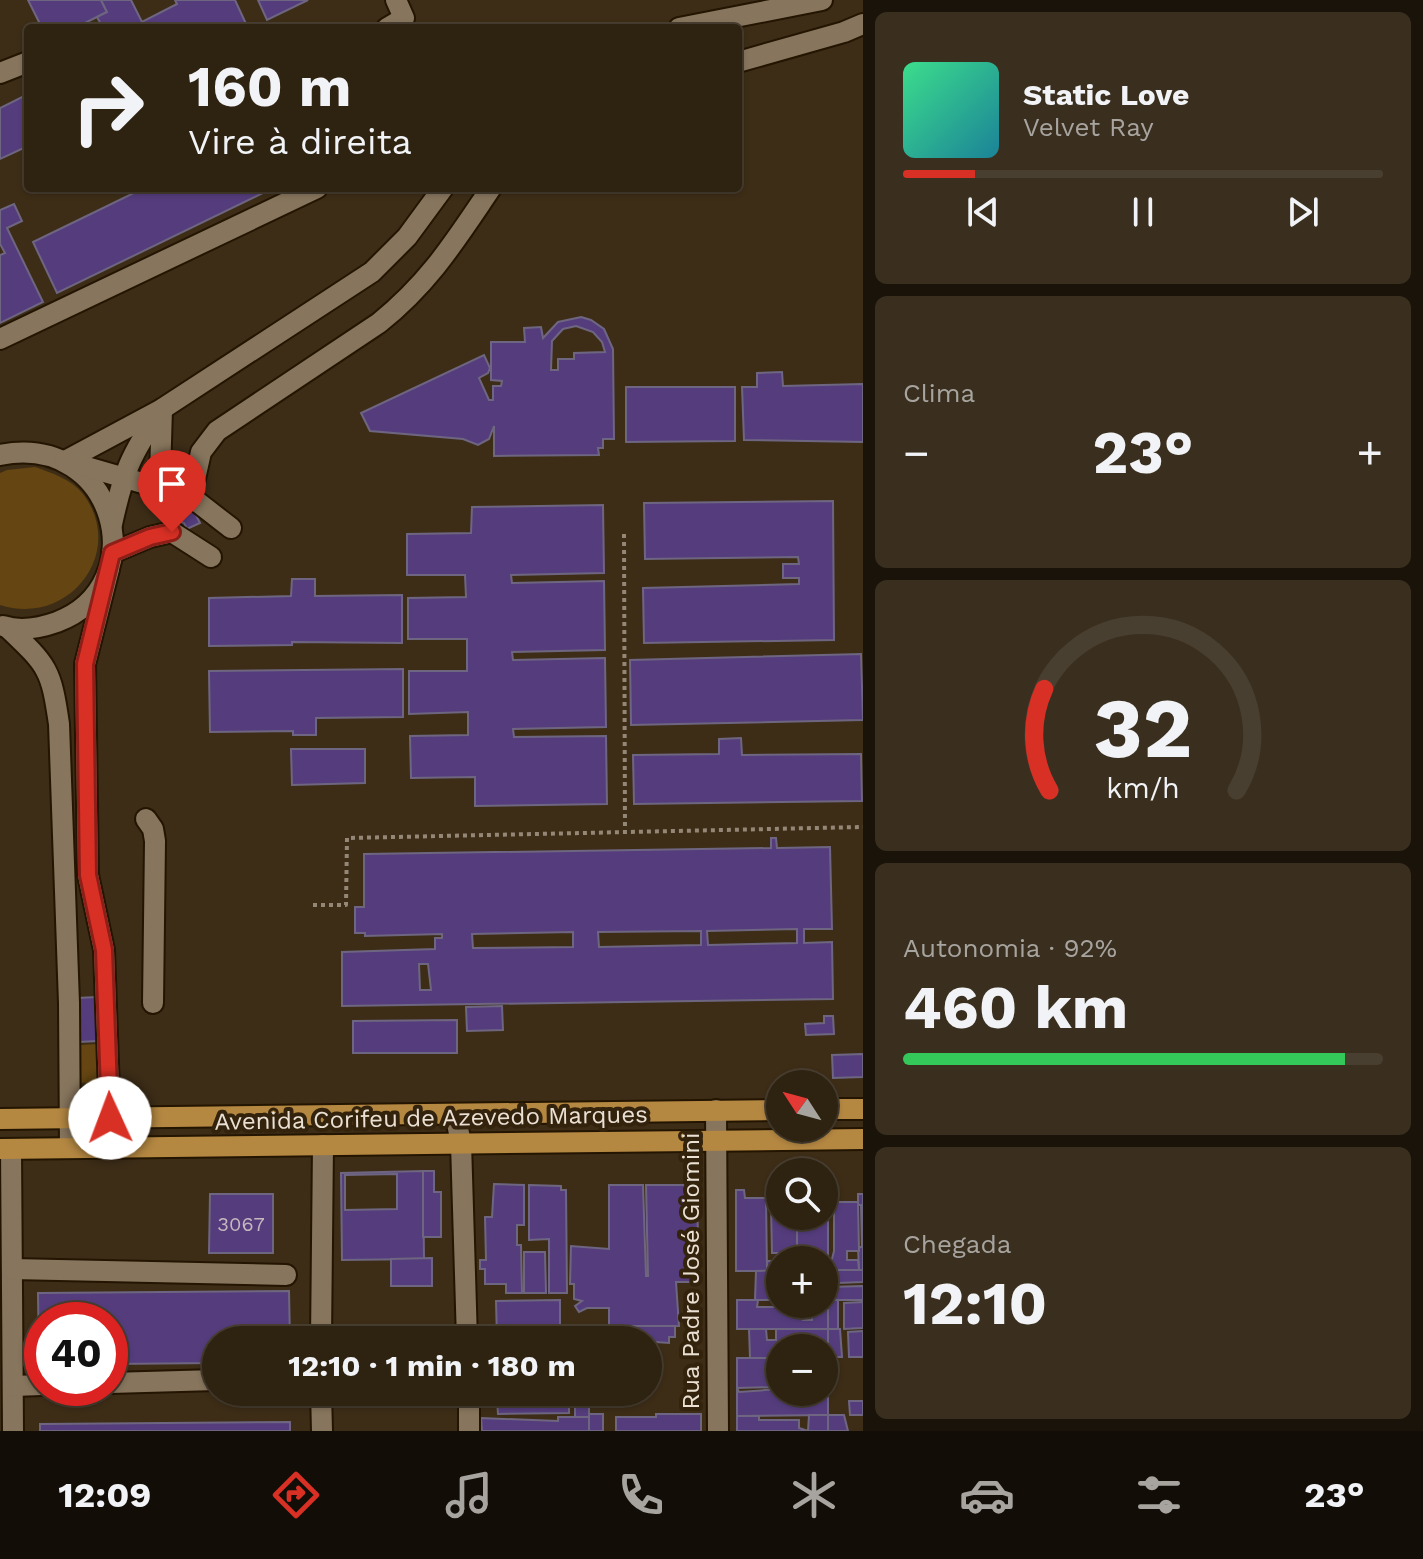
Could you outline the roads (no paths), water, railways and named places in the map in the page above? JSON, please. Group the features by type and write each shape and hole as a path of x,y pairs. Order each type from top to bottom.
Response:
{"main road":[{"path":"838,1109 863,1109"},
{"name":"Avenida Corifeu de Azevedo Marques","path":"0,1119 766,1110"},
{"name":"Avenida Corifeu de Azevedo Marques","path":"6,1149 863,1139"}],"street":[{"path":"394,24 404,18 396,0"},
{"path":"699,24 822,0"},
{"path":"742,61 831,37 863,24"},
{"path":"0,73 24,64"},
{"path":"0,339 309,192"},
{"path":"65,461 162,409 372,272 407,237 440,192"},
{"path":"191,497 201,452 217,431 379,323 401,305 440,264 488,192"},
{"path":"111,1148 104,950 88,875 85,664 110,561 112,525 122,476 137,444 162,409"},
{"path":"162,409 160,475 163,489"},
{"path":"0,455 39,453 191,497 231,528"},
{"path":"65,461 87,478 103,500 112,525"},
{"path":"4,626 40,628 69,617 93,596 110,561 150,537 172,532 211,557"},
{"path":"4,626 40,658 47,669 53,685 59,724 69,1003 70,1148"},
{"path":"153,862 153,1003"},
{"name":"Rua Padre José Giomini","path":"716,1110 718,1431"},
{"path":"455,1114 461,1143 467,1326"},
{"path":"321,1326 323,1145"},
{"path":"6,1149 12,1269 13,1431"},
{"path":"12,1269 286,1275"},
{"path":"128,1382 202,1380"},
{"path":"13,1386 24,1386"},
{"path":"321,1406 322,1431"},
{"path":"469,1406 469,1431"}]}
